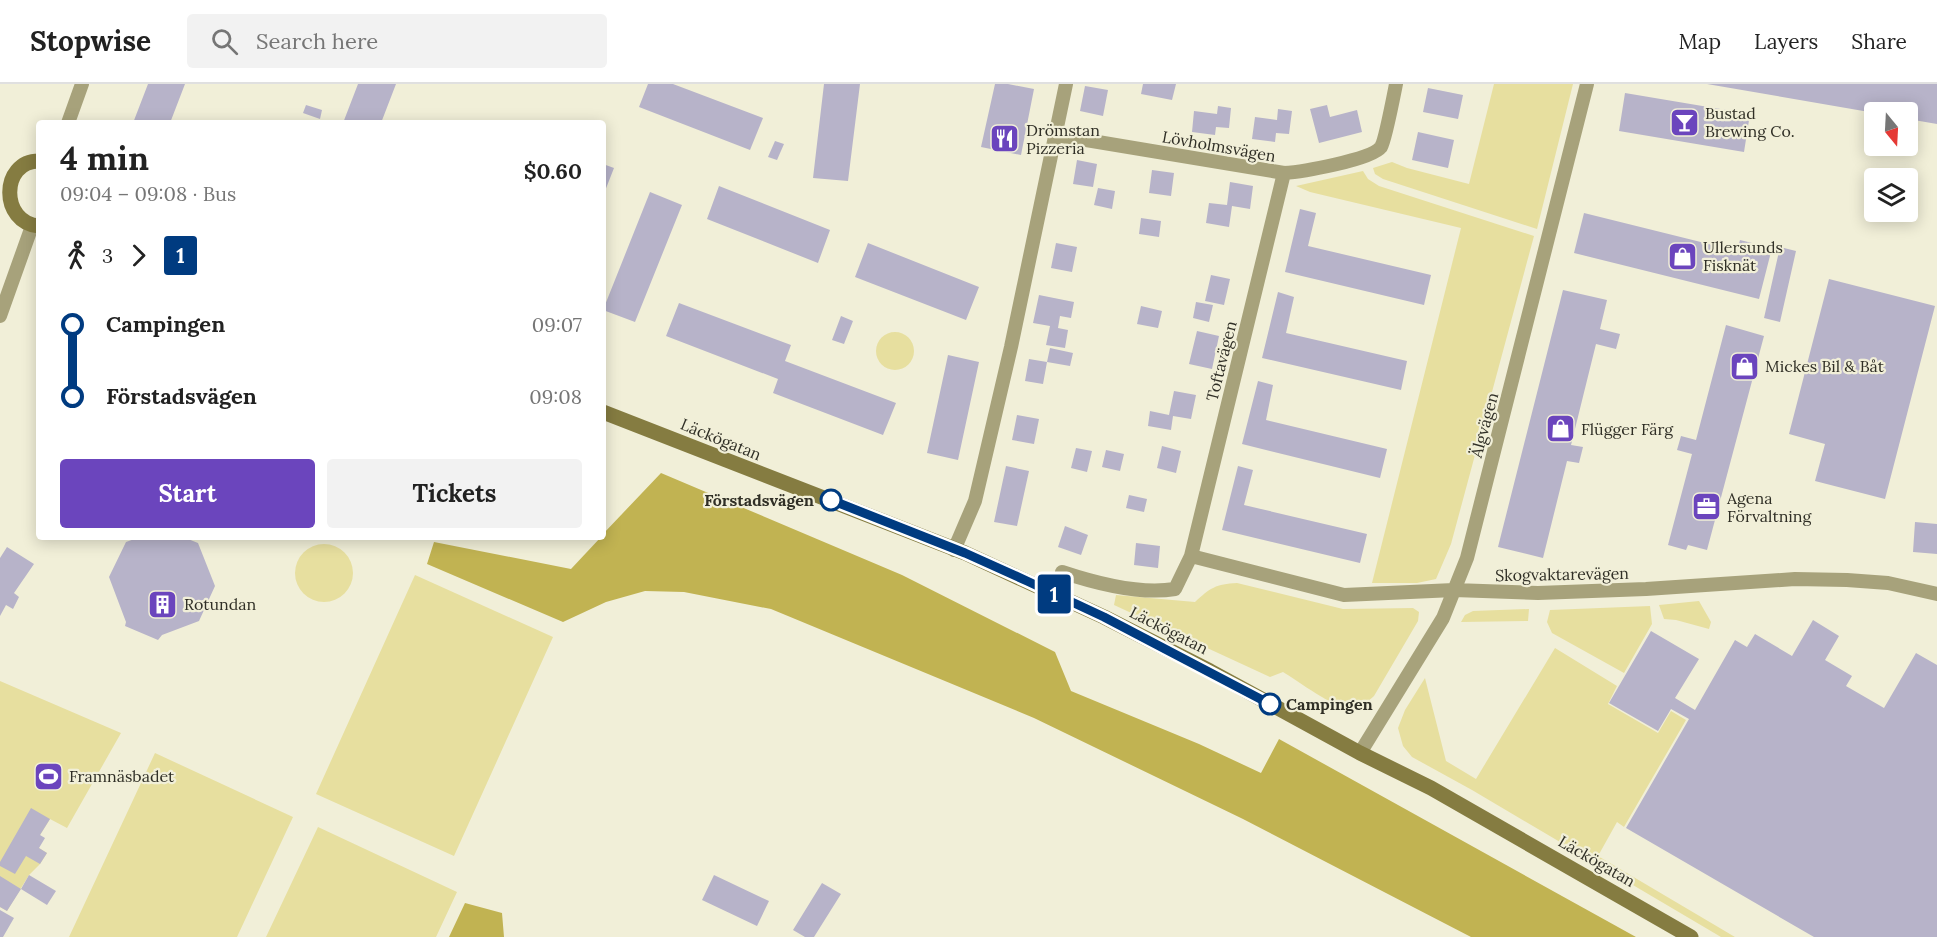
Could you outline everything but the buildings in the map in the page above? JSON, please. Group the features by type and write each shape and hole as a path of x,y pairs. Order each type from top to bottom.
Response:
{"main road":[{"path":"35,226 23,223 10,213 5,196 4,178 26,163 36,161"},
{"name":"Läckögatan","path":"606,413 954,550 1104,617 1210,671 1360,753 1431,788 1691,937"}],"street":[{"path":"69,120 82,84"},
{"path":"954,550 975,501 1013,337 1066,84"},
{"name":"Lövholmsvägen","path":"1056,135 1284,173 1303,171 1373,153 1382,146 1396,84"},
{"name":"Älgvägen","path":"1360,753 1443,618 1467,558 1587,84"},
{"name":"Toftavägen","path":"1191,556 1284,173"},
{"path":"0,316 35,226"},
{"name":"Skogvaktarevägen","path":"1191,556 1344,595 1454,590 1559,592 1646,589 1806,579 1888,583 1937,594"},
{"name":"Läckögatan","path":"1062,572 1090,582 1160,592 1175,589 1191,556"}],"shaded area":[{"path":"1494,84 1573,84 1537,229 1383,179 1375,174 1373,168 1392,162 1469,184"},
{"path":"1363,171 1368,179 1379,186 1534,236 1451,544 1436,579 1417,583 1372,583 1461,228 1310,192 1296,186"},
{"path":"895,332 908,338 914,351 908,364 895,370 882,364 876,351 882,338"},
{"path":"661,473 902,575 1055,652 1071,691 1199,744 1261,773 1279,739 1636,937 1471,937 1243,819 1034,718 771,609 684,592 645,591 606,602 563,622 427,564 434,542 571,569 598,540 606,540 606,531"},
{"path":"318,544 330,544 345,552 353,567 353,579 345,594 330,602 318,602 303,594 295,579 295,567 303,552"},
{"path":"415,575 553,637 454,856 316,794"},
{"path":"1237,583 1343,609 1413,608 1419,612 1418,621 1374,696 1360,707 1348,709 1329,701 1283,672 1270,677 1114,605 1116,595 1195,602 1214,588"},
{"path":"1699,601 1711,622 1709,629 1664,619 1659,605"},
{"path":"1650,606 1652,624 1624,673 1552,633 1547,622 1550,610"},
{"path":"1529,609 1528,621 1461,622 1465,615 1473,611"},
{"path":"1555,648 1617,686 1608,704 1658,733 1671,711 1686,720 1624,827 1617,822 1598,856 1735,937 1721,937 1412,757 1403,746 1398,728 1405,710 1425,678 1446,761 1476,779"},
{"name":"Framnäsbadet","path":"0,681 121,733 67,828 50,819 40,835 39,848 47,853 29,875 7,911 0,907"},
{"path":"155,753 293,817 237,937 69,937"},
{"path":"318,827 457,892 436,937 266,937"},
{"path":"465,903 502,913 504,937 449,937"}],"bus line":[{"name":"1","path":"831,500 965,553 1027,581 1104,617 1270,704"}],"place":[{"name":"Bustad Brewing Co.","path":"1684,122"},
{"name":"Drömstan Pizzeria","path":"1005,139"},
{"name":"Ullersunds Fisknät","path":"1682,256"},
{"name":"Mickes Bil & Båt","path":"1744,366"},
{"name":"Flügger Färg","path":"1560,429"},
{"name":"Förstadsvägen","path":"831,500"},
{"name":"Agena Förvaltning","path":"1706,507"},
{"name":"Rotundan","path":"163,604"},
{"name":"Campingen","path":"1270,704"},
{"name":"Framnäsbadet","path":"48,776"}]}
